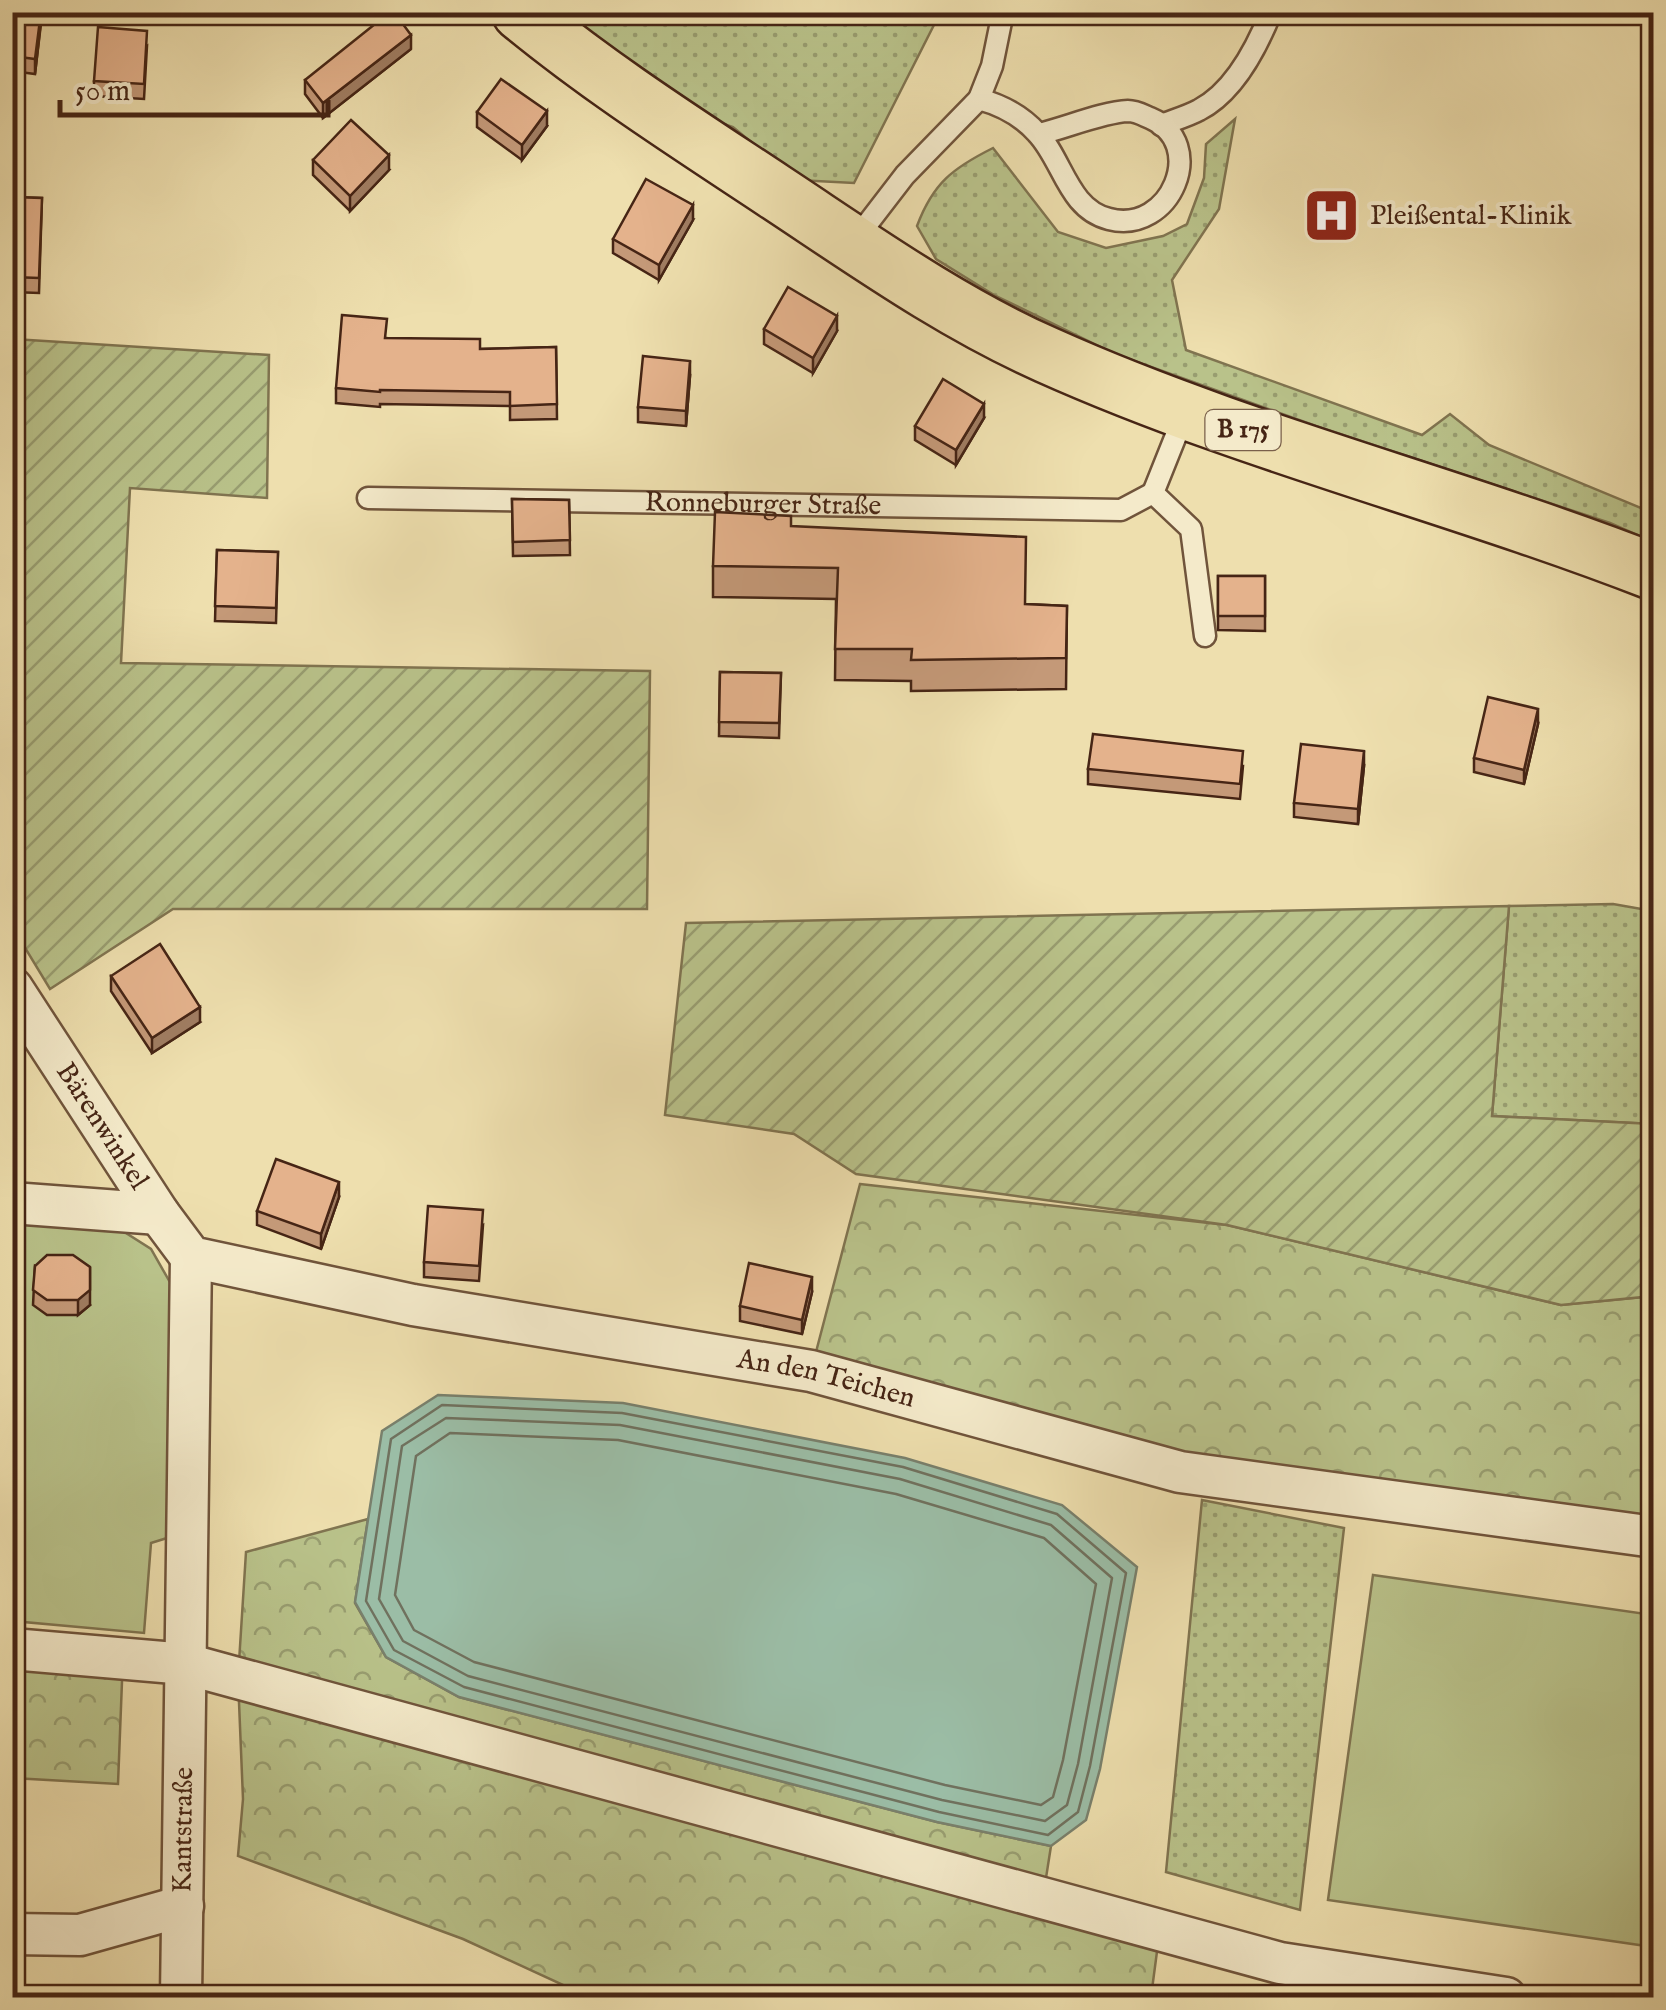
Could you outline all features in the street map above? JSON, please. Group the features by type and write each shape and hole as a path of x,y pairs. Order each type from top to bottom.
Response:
{"main road":[{"name":"B 175","path":"520,12 622,87 853,243 963,311 1043,354 1186,411 1571,540 1654,572"}],"street":[{"name":"Bärenwinkel","path":"12,988 158,1214"},
{"path":"12,1203 158,1214 192,1257"},
{"name":"An den Teichen","path":"192,1257 413,1305 811,1371 1180,1472 1654,1537"},
{"name":"Kantstraße","path":"181,1998 192,1257"},
{"path":"12,1648 186,1664 1360,1987 1506,1998"},
{"path":"12,1934 80,1936 183,1906"}],"lane":[{"path":"853,243 905,175 979,99 992,66 1003,12"},
{"path":"1161,124 1203,108 1236,77 1271,12"},
{"path":"979,99 1002,105 1039,134 1082,206 1108,220 1134,222 1156,210 1173,191 1180,166 1174,142 1161,124 1132,111 1039,134"},
{"path":"1186,411 1153,493 1191,529 1205,636"},
{"name":"Ronneburger Straße","path":"368,498 1121,510 1153,493"}],"green space":[{"path":"556,13 940,13 854,183 797,180 733,127 698,115"},
{"path":"1235,119 1219,209 1172,280 1186,350 1422,435 1450,414 1489,445 1653,513 1653,542 1610,523 1316,426 1115,354 994,295 936,259 917,226 930,198 946,178 993,148 1058,232 1106,248 1163,236 1187,224 1204,178 1206,144"},
{"path":"13,339 269,355 267,498 130,488 121,663 650,671 647,909 173,909 50,989 13,928"},
{"path":"1613,904 1653,911 1653,1124 1492,1116 1509,906"},
{"path":"1509,906 1492,1116 1653,1124 1653,1296 1561,1305 1227,1225 856,1174 794,1134 665,1115 686,923"},
{"path":"860,1184 1227,1225 1561,1305 1653,1296 1653,1537 1180,1472 811,1371"},
{"path":"13,1220 107,1221 151,1249 171,1284 167,1538 151,1543 144,1633 13,1621"},
{"path":"1202,1500 1344,1528 1300,1910 1166,1872"},
{"path":"368,1519 355,1603 386,1657 459,1697 937,1822 1051,1846 1043,1897 1160,1929 1151,1997 589,1997 463,1939 238,1856 243,1799 238,1678 246,1552"},
{"path":"1373,1575 1653,1615 1653,1947 1328,1900"},
{"path":"12,1649 123,1656 118,1784 13,1778"}],"water":[{"path":"438,1395 623,1403 905,1458 1062,1505 1137,1567 1100,1769 1086,1820 1051,1846 937,1822 459,1697 386,1657 355,1602 382,1431"}],"building":[{"path":"12,12 41,12 35,59 12,56"},
{"path":"390,12 411,35 323,103 305,80"},
{"path":"98,27 147,31 144,84 94,81"},
{"path":"501,79 547,111 522,145 477,112"},
{"path":"351,120 389,155 350,196 313,160"},
{"path":"646,179 693,205 659,265 613,239"},
{"path":"12,197 42,198 39,278 12,277"},
{"path":"788,287 837,316 813,358 764,329"},
{"path":"342,315 387,319 385,338 480,339 480,349 556,347 557,404 510,406 510,392 336,388"},
{"path":"643,356 690,361 686,411 638,407"},
{"path":"943,379 984,404 956,450 915,426"},
{"path":"512,499 569,500 570,540 513,542"},
{"path":"715,512 791,516 791,526 1026,537 1025,604 1067,606 1066,658 911,660 912,649 835,649 838,568 713,566"},
{"path":"217,550 278,552 276,608 215,606"},
{"path":"1218,576 1265,576 1265,616 1218,616"},
{"path":"720,672 781,673 779,723 719,722"},
{"path":"1488,697 1538,709 1524,770 1474,758"},
{"path":"1093,734 1243,751 1240,784 1088,769"},
{"path":"1301,744 1364,751 1358,809 1294,803"},
{"path":"160,944 200,1007 152,1038 111,976"},
{"path":"276,1159 339,1182 321,1234 257,1211"},
{"path":"428,1206 483,1210 479,1266 424,1262"},
{"path":"47,1255 73,1255 90,1267 90,1290 78,1300 47,1300 33,1290 35,1266"},
{"path":"749,1263 812,1277 802,1320 740,1306"}],"place":[{"name":"Pleißental-Klinik","path":"1331,216"}]}
